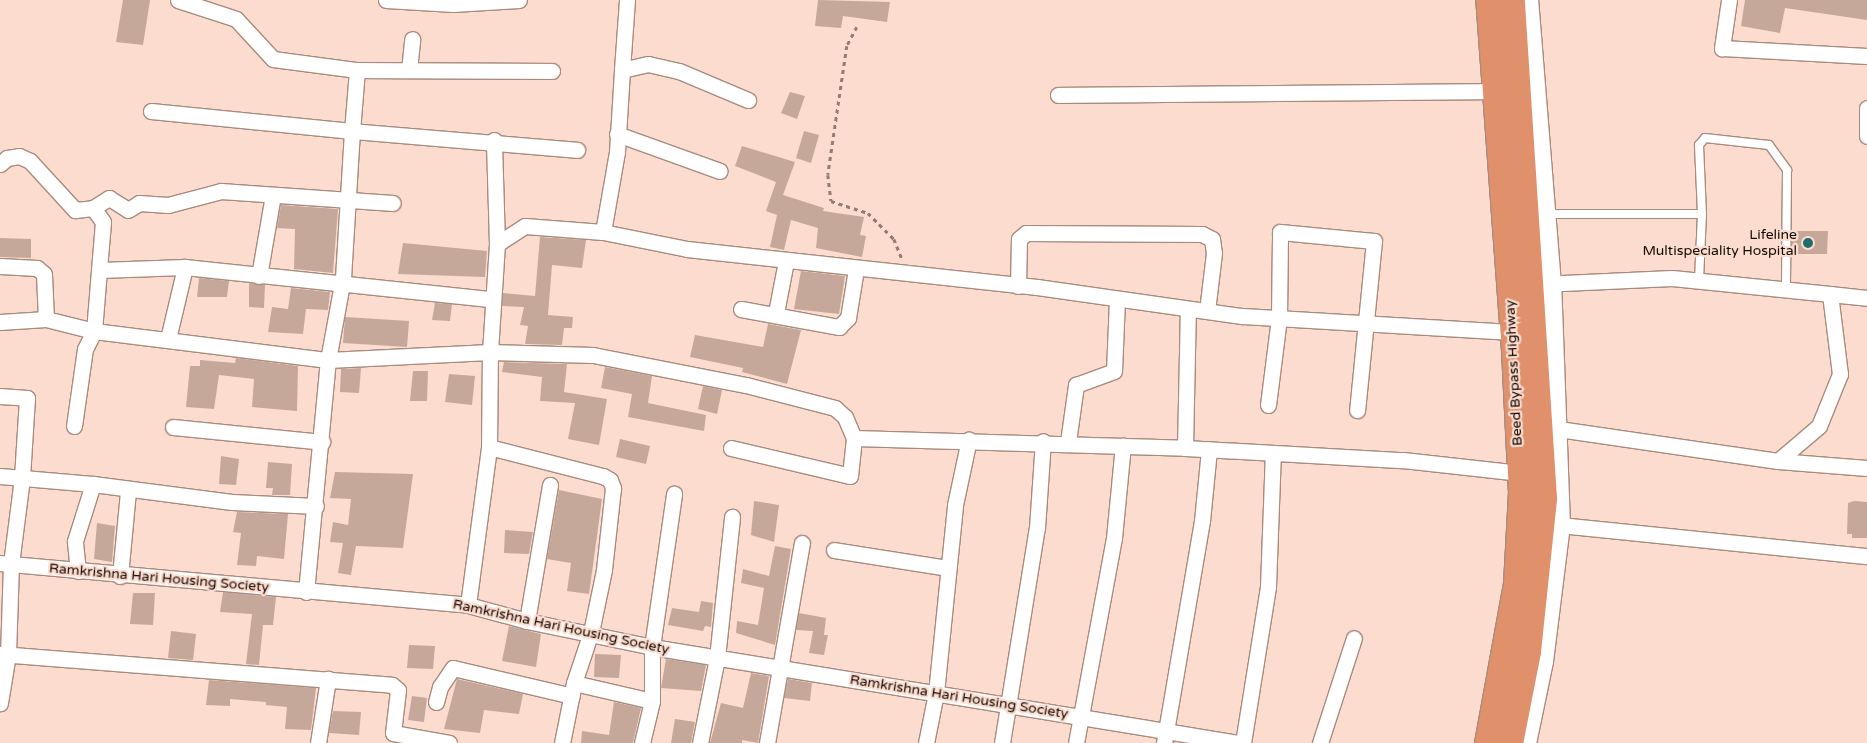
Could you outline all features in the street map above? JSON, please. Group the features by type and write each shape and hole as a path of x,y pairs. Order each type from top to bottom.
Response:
{"highway":[{"name":"Beed Bypass Highway","path":"1486,743 1516,584 1515,472 1508,331 1489,91 1488,0"},
{"name":"Beed Bypass Highway","path":"1510,743 1551,524 1544,498 1549,427 1542,284 1512,0"}],"street":[{"path":"178,0 236,19 273,59 357,70 552,71"},
{"path":"386,0 453,4 519,0"},
{"path":"603,232 617,134 628,0"},
{"path":"1058,95 1489,91 1477,0"},
{"path":"1528,0 1536,214"},
{"path":"1729,0 1722,48 1867,56"},
{"path":"409,70 412,39"},
{"path":"622,70 648,64 679,71 748,100"},
{"path":"306,592 316,506 328,360 342,285 357,70"},
{"path":"1867,108 1867,136"},
{"path":"151,111 352,131 494,140 577,150"},
{"path":"617,134 720,171"},
{"path":"468,605 489,447 491,299 497,244 494,140"},
{"path":"0,164 7,158 19,156 30,161 75,210 93,208 109,198 128,210 139,203 168,205 221,191 393,203"},
{"path":"259,276 273,196"},
{"path":"74,426 85,349 94,331 103,222 93,208"},
{"path":"497,244 525,226 603,232 687,249 1018,286 1188,309 1365,324 1508,331"},
{"path":"1018,286 1019,239 1026,232 1202,234 1212,239 1214,253 1207,311"},
{"path":"1268,405 1278,318 1280,232 1374,241 1357,410"},
{"path":"776,313 786,261"},
{"path":"0,266 32,267 44,274 46,319"},
{"path":"98,270 185,267 342,285 491,299"},
{"path":"168,339 185,267"},
{"path":"741,309 776,313 840,327 848,318 856,269"},
{"path":"1542,284 1672,278 1867,298"},
{"path":"1778,461 1820,426 1840,374 1830,294"},
{"path":"1068,442 1076,385 1114,371 1117,298"},
{"path":"1185,448 1188,309"},
{"path":"0,322 46,319 94,331 328,360 490,352 593,355 746,385 835,408 845,417 854,438 850,476 731,448"},
{"path":"0,396 27,398 22,478 5,563 4,654 0,703"},
{"path":"173,427 322,442"},
{"path":"1549,427 1778,461 1867,468"},
{"path":"854,438 1044,441 1209,449 1403,460 1515,472 1507,572 1478,743"},
{"path":"926,743 936,694 955,505 969,439"},
{"path":"1002,743 1037,528 1044,441"},
{"path":"1076,743 1114,538 1123,445"},
{"path":"489,447 610,480 612,500 605,562 591,632 573,689 562,743"},
{"path":"1165,737 1202,521 1209,449"},
{"path":"1243,743 1268,587 1273,453"},
{"path":"0,476 93,484 128,491 232,502 316,506"},
{"path":"78,571 75,541 93,484"},
{"path":"528,621 550,485"},
{"path":"120,576 128,491"},
{"path":"642,743 652,701 652,647 674,494"},
{"path":"700,743 717,658 732,517"},
{"path":"1526,743 1543,661 1551,524 1867,556"},
{"path":"767,743 778,668 802,543"},
{"path":"834,550 948,568"},
{"name":"Ramkrishna Hari Housing Society","path":"5,563 120,576 468,605 528,621 591,632 652,647 1080,717 1165,737 1239,743"},
{"path":"1320,743 1354,638"},
{"path":"4,654 396,686 392,738 449,743"},
{"path":"436,702 440,687 453,668 652,701"},
{"path":"318,743 328,679"}],"lane":[{"path":"1699,280 1702,214 1701,142 1705,138 1768,146 1779,155 1787,170 1786,290"},
{"path":"1536,214 1702,214"}],"path":[{"path":"857,27 847,46 828,175 831,201 868,213 894,239 908,274"}],"building":[{"path":"123,0 150,0 143,45 116,42"},
{"path":"818,0 890,2 887,22 843,16 841,28 815,26"},
{"path":"1745,0 1867,0 1867,20 1785,8 1780,33 1741,26"},
{"path":"790,92 805,96 797,119 781,113"},
{"path":"804,131 819,135 811,163 796,158"},
{"path":"742,146 795,162 783,195 824,208 823,211 864,217 860,235 866,236 862,257 816,248 818,228 791,220 784,250 770,247 777,215 766,211 776,182 735,166"},
{"path":"281,205 338,209 333,273 294,269 295,229 277,228"},
{"path":"1792,231 1828,231 1827,254 1792,254"},
{"path":"540,237 586,240 582,268 552,265 548,315 573,317 572,328 564,328 562,345 525,344 528,326 520,325 524,307 502,306 503,293 535,296"},
{"path":"0,238 31,239 31,258 0,257"},
{"path":"403,243 487,251 485,277 398,274"},
{"path":"801,271 845,276 839,314 794,309"},
{"path":"199,278 229,281 227,297 197,297"},
{"path":"249,283 265,285 264,308 249,307"},
{"path":"291,288 330,292 328,310 306,309 303,334 268,332 272,307 288,309"},
{"path":"435,303 452,304 450,321 432,320"},
{"path":"345,317 409,321 407,347 343,343"},
{"path":"768,324 801,330 787,384 742,372 743,368 690,357 695,335 763,347"},
{"path":"236,358 298,366 297,411 252,407 254,379 219,375 214,409 186,407 190,366 200,366 200,360 235,363"},
{"path":"504,362 567,364 564,392 607,399 599,445 568,439 575,403 540,401 542,377 502,372"},
{"path":"605,367 652,376 648,403 706,415 704,431 628,417 632,394 601,388"},
{"path":"361,368 359,393 340,392 341,369"},
{"path":"413,371 428,371 427,401 410,401"},
{"path":"449,374 475,376 472,405 445,402"},
{"path":"703,386 722,390 717,414 698,409"},
{"path":"620,439 650,446 646,464 616,457"},
{"path":"221,456 239,459 236,485 219,484"},
{"path":"268,462 292,464 290,495 272,495 273,488 266,488"},
{"path":"335,472 413,474 403,548 356,546 351,575 338,573 343,543 330,542 333,522 348,525 351,499 330,498"},
{"path":"559,490 602,499 589,594 567,591 571,563 547,559"},
{"path":"754,501 779,505 774,542 751,535"},
{"path":"1854,501 1867,502 1867,538 1852,538 1852,534 1847,534 1848,503"},
{"path":"237,512 288,514 284,559 257,556 256,566 237,565 241,533 233,532"},
{"path":"97,523 115,526 112,562 94,559"},
{"path":"505,530 533,532 529,554 504,553"},
{"path":"775,546 791,549 775,645 736,633 737,621 758,625 764,588 741,583 743,569 769,576"},
{"path":"223,592 276,597 273,625 263,625 259,665 246,664 252,614 220,612"},
{"path":"133,593 155,593 153,625 130,624"},
{"path":"701,601 713,603 711,627 705,626 703,631 668,625 672,608 699,612"},
{"path":"799,613 826,618 824,635 828,635 824,655 809,653 813,631 796,630"},
{"path":"509,626 541,634 536,667 502,661"},
{"path":"171,631 196,634 193,660 168,658"},
{"path":"409,645 435,646 433,669 407,668"},
{"path":"595,654 621,655 619,678 594,677"},
{"path":"666,659 706,665 701,691 661,688"},
{"path":"751,673 769,676 758,743 742,740 742,743 710,743 721,703 743,708"},
{"path":"457,679 523,694 519,714 484,710 480,733 444,729"},
{"path":"788,679 812,683 810,701 784,698"},
{"path":"209,680 316,688 311,730 285,729 287,707 266,705 266,702 230,699 230,706 206,705"},
{"path":"412,696 427,698 424,722 408,720"},
{"path":"614,702 641,708 633,743 581,743 582,731 609,735"},
{"path":"333,711 361,712 359,735 329,733"},
{"path":"675,719 695,722 691,743 671,743"}],"place":[{"name":"Lifeline Multispeciality Hospital","path":"1808,243"}]}
